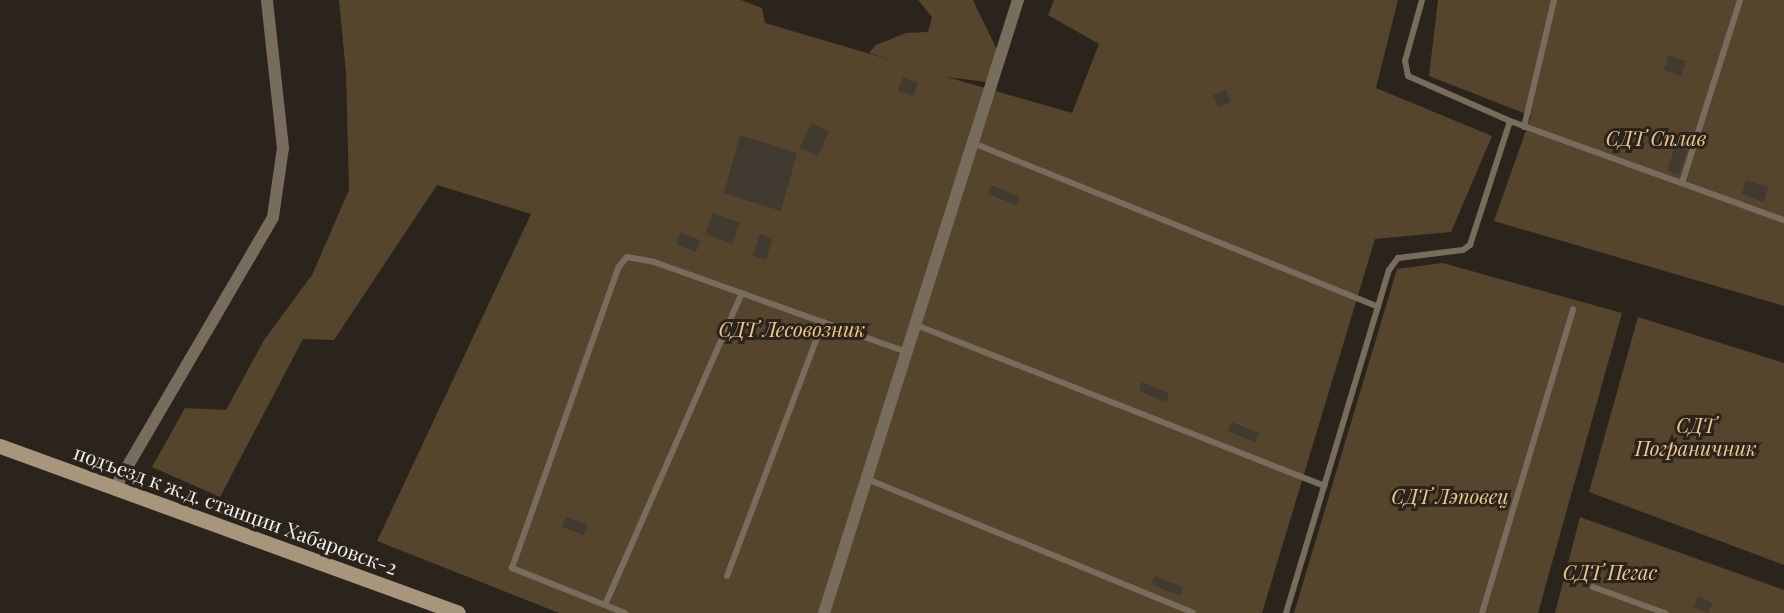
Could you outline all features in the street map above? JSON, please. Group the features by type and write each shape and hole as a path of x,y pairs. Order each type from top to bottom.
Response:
{"street":[{"path":"116,486 273,217 283,148 267,0"},
{"path":"824,613 1018,0"},
{"name":"подъезд к ж.д. станции Хабаровск-2","path":"0,446 116,486 458,613"}],"lane":[{"path":"1422,0 1405,61 1408,75 1524,127 1784,220"},
{"path":"1524,127 1554,0"},
{"path":"1682,183 1740,0"},
{"path":"1286,613 1389,270 1398,258 1463,250 1470,245 1510,121"},
{"path":"973,143 1378,307"},
{"path":"626,613 512,568 618,267 627,257 642,259 907,352"},
{"path":"605,605 742,293"},
{"path":"1482,613 1573,309"},
{"path":"727,576 823,322"},
{"path":"915,325 1324,486"},
{"path":"866,478 1193,613"},
{"path":"1593,587 1665,613"}],"green space":[{"name":"СДТ Лесовозник","path":"339,0 741,0 762,8 765,23 901,63 869,53 876,45 906,33 928,32 932,17 918,0 973,0 998,52 986,82 947,77 1072,113 1099,44 1048,15 1054,0 1398,0 1376,88 1492,136 1451,232 1375,239 1262,613 559,613 377,541 531,214 437,185 334,340 303,339 220,497 152,467 185,408 226,410 264,340 312,275 349,190 346,73"},
{"name":"СДТ Сплав","path":"1438,0 1784,0 1784,306 1494,221 1531,116 1429,76"},
{"name":"СДТ Лэповец","path":"1443,263 1622,313 1538,613 1294,613 1397,269"},
{"name":"СДТ Пограничник","path":"1638,317 1784,363 1784,565 1589,492"},
{"name":"СДТ Пегас","path":"1580,517 1784,590 1784,613 1555,613"}],"building":[{"path":"1668,55 1686,61 1681,76 1664,70"},
{"path":"903,77 918,83 913,96 898,91"},
{"path":"1226,90 1231,102 1218,107 1213,95"},
{"path":"811,123 829,131 818,156 800,148"},
{"path":"740,135 797,153 781,211 724,193"},
{"path":"1675,147 1687,151 1679,175 1667,171"},
{"path":"1746,180 1768,187 1764,202 1742,194"},
{"path":"991,185 1020,197 1016,205 988,194"},
{"path":"713,213 740,223 732,244 705,234"},
{"path":"680,233 700,240 696,252 676,244"},
{"path":"760,234 772,238 766,260 753,256"},
{"path":"1142,382 1169,393 1166,402 1139,391"},
{"path":"1232,422 1259,433 1255,442 1228,431"},
{"path":"566,517 588,525 584,535 562,527"},
{"path":"1155,576 1183,587 1180,596 1151,584"},
{"path":"1698,596 1713,603 1708,613 1694,607"}]}
